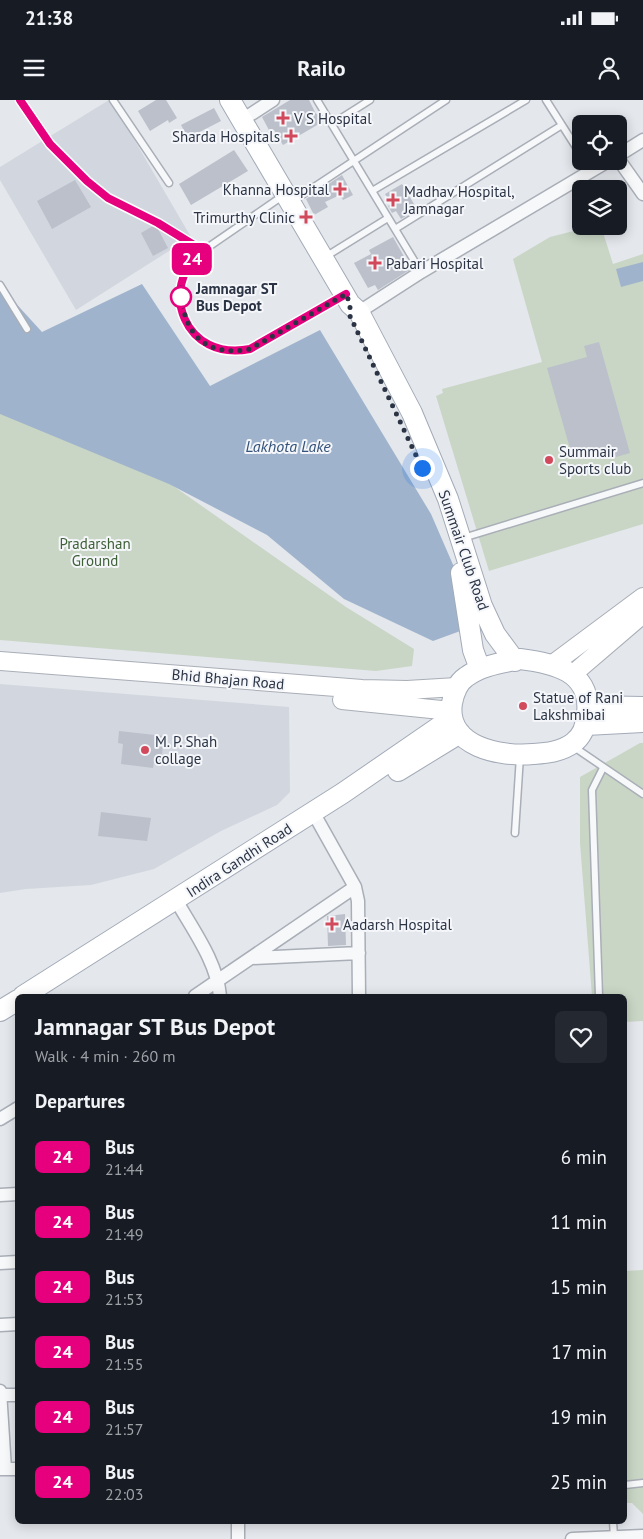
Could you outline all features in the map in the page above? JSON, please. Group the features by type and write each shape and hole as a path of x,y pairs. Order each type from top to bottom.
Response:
{"main road":[{"name":"Summair Club Road","path":"230,100 323,258 352,303 412,413 448,499 482,606 495,634 515,660"},
{"name":"Summair Club Road","path":"352,303 350,316 436,498 460,571 473,650 480,669"},
{"path":"553,664 643,597"},
{"path":"573,674 643,614"},
{"path":"515,660 553,664 573,674 581,684 587,716 578,738 571,744 546,753 520,755 483,749 454,721 457,687 465,678 480,669 515,660"},
{"name":"Bhid Bhajan Road","path":"0,661 362,689 407,690 457,687"},
{"name":"Bhid Bhajan Road","path":"0,671 412,706 454,721"},
{"path":"587,716 643,707"},
{"path":"587,716 643,722"},
{"name":"Indira Gandhi Road","path":"26,994 179,906 318,821 454,721"},
{"name":"Indira Gandhi Road","path":"50,994 343,793 454,721"},
{"path":"0,1011 15,1002"},
{"path":"0,1025 15,1017"}],"street":[{"path":"242,120 273,100"},
{"path":"627,150 643,140"},
{"path":"352,303 421,272 582,170"},
{"path":"626,170 643,194"},
{"path":"318,821 355,887 358,901 359,994"},
{"path":"198,994 355,887"},
{"path":"179,906 218,982 220,994"},
{"path":"252,958 359,953"},
{"path":"0,1196 15,1194"},
{"path":"0,1263 15,1262"},
{"path":"0,1325 15,1324"},
{"path":"0,1391 8,1469"},
{"path":"0,1395 15,1395"},
{"path":"238,1524 238,1539"},
{"path":"572,1539 638,1537"}],"lane":[{"path":"20,100 50,144 87,181 108,198 158,223 202,250"},
{"path":"113,100 169,183"},
{"path":"317,100 421,272"},
{"path":"332,124 370,100"},
{"path":"352,303 250,349 232,352 216,350 200,342 188,327 181,307 181,288 184,270 191,259 202,250 287,198 354,161 446,100"},
{"path":"372,191 526,100"},
{"path":"546,100 572,141"},
{"path":"395,229 562,125"},
{"path":"323,258 388,218"},
{"path":"0,285 27,329"},
{"path":"462,539 643,483"},
{"path":"571,744 643,794"},
{"path":"515,833 520,755"},
{"path":"599,994 592,790 603,768"},
{"path":"627,1485 643,1483"},
{"path":"613,1524 614,1538"}],"shaded area":[{"path":"111,100 191,237 76,310 0,180 0,167"},
{"name":"M. P. Shah collage","path":"0,684 289,707 290,792 277,805 221,831 154,869 91,885 26,889 0,893"}],"green space":[{"name":"Summair Sports club","path":"572,231 572,235 604,235 613,264 643,254 643,524 489,571 436,396 443,393 442,389 542,362 513,259 550,237"},
{"name":"Pradarshan Ground","path":"0,412 169,483 346,607 414,649 412,666 376,671 0,640"},
{"path":"643,743 643,1021 627,1022 627,994 592,994 580,843 580,777"},
{"path":"643,1270 643,1514 632,1503 627,1503 627,1271"}],"water":[{"path":"643,262 643,281 621,287 616,269"},
{"name":"Lakhota Lake","path":"142,284 210,386 320,330 431,514 464,590 463,630 433,641 344,599 267,535 169,484 0,414 0,286 42,332"}],"building":[{"path":"156,100 166,100 177,118 169,123 168,120 150,131 138,111"},
{"path":"290,100 309,100 316,114 319,113 324,121 283,145 274,130 270,132 262,117"},
{"path":"214,108 221,121 188,138 181,125"},
{"path":"234,150 248,171 191,205 179,184"},
{"path":"342,175 353,195 343,200 340,195 325,202 328,207 314,215 306,199"},
{"path":"75,180 91,207 52,229 37,201"},
{"path":"402,184 417,209 401,219 396,211 392,213 388,206 391,204 385,194"},
{"path":"153,226 158,229 168,248 153,256 141,233"},
{"path":"393,237 411,269 378,290 375,285 368,288 354,263 371,254 369,250"},
{"path":"599,342 630,453 616,457 613,448 573,459 547,368 587,357 584,346"},
{"path":"119,731 164,736 161,763 154,762 153,768 121,764 123,744 118,743"},
{"path":"101,812 151,818 147,841 98,836"},
{"path":"345,914 346,945 328,946 327,916"}],"bus line":[{"name":"24","path":"20,100 50,144 87,181 108,198 158,223 202,250 191,259 184,270 181,288 181,307 188,327 200,342 216,350 232,352 250,349 346,294"}],"place":[{"name":"V S Hospital","path":"283,118"},
{"name":"Sharda Hospitals","path":"291,136"},
{"name":"Khanna Hospital","path":"340,189"},
{"name":"Madhav Hospital, Jamnagar","path":"393,200"},
{"name":"Trimurthy Clinic","path":"306,217"},
{"name":"Pabari Hospital","path":"375,263"},
{"name":"Jamnagar ST Bus Depot","path":"181,297"},
{"name":"Summair Sports club","path":"549,460"},
{"name":"Statue of Rani Lakshmibai","path":"523,706"},
{"name":"M. P. Shah collage","path":"145,750"},
{"name":"Aadarsh Hospital","path":"332,924"}],"route":[{"path":"181,297 181,288 181,307 188,327 200,342 216,350 232,352 250,349 346,294 350,304 350,316 403,424 422,468"}]}
